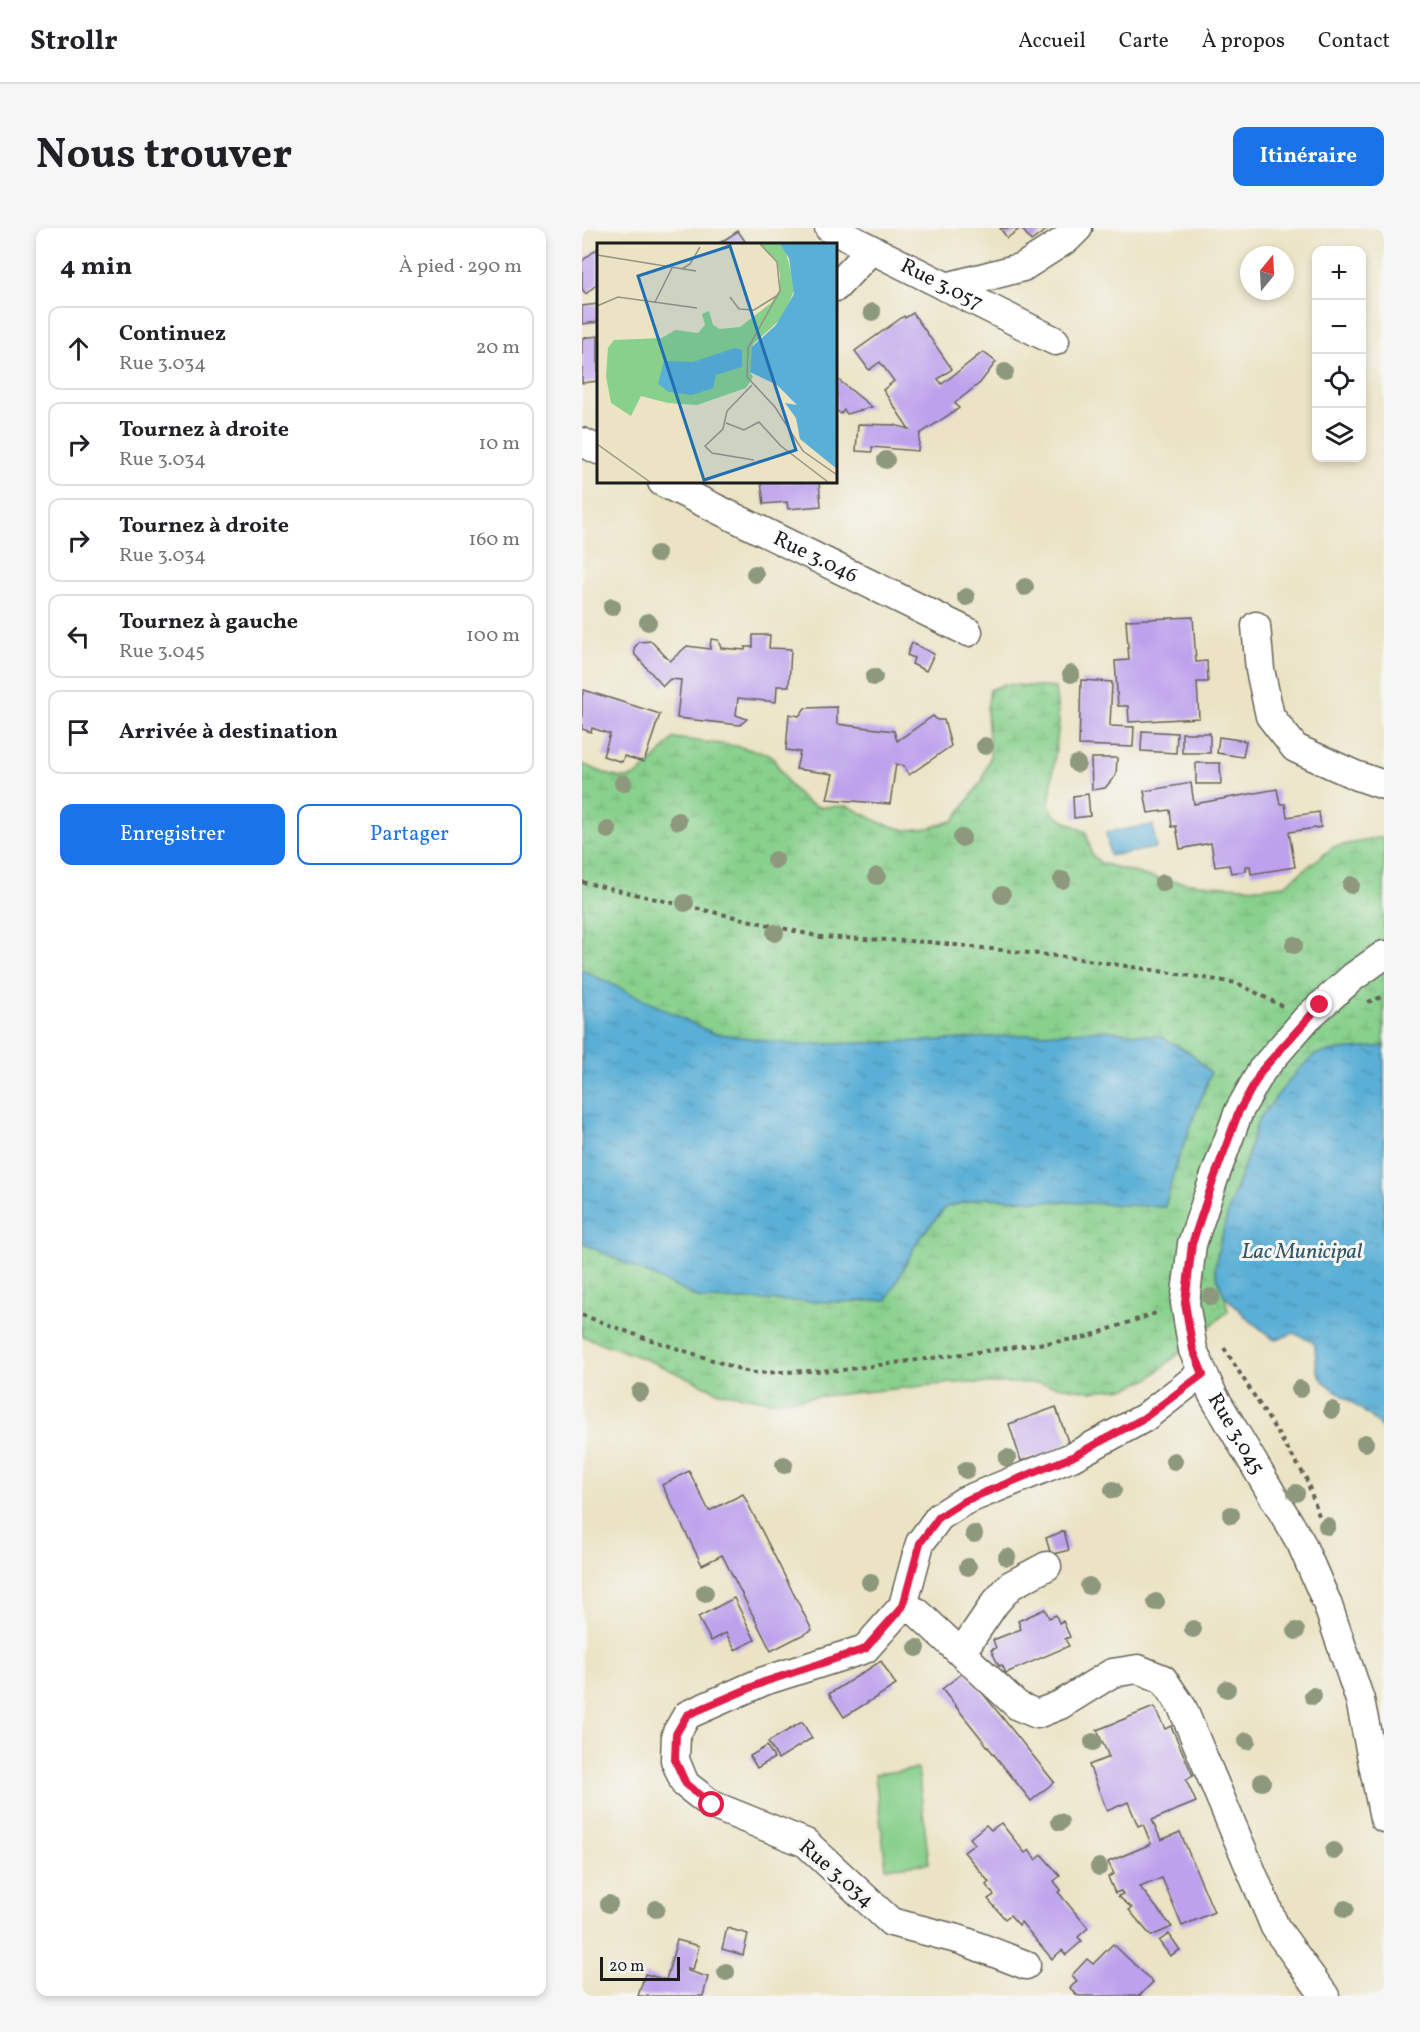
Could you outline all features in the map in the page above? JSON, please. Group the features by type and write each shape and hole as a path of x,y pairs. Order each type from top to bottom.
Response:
{"street":[{"name":"Rue 3.057","path":"829,228 1055,340"},
{"path":"946,287 1023,267 1068,238 1078,228"},
{"path":"837,286 871,250"},
{"path":"582,442 597,450"},
{"name":"Rue 3.046","path":"664,483 968,632"},
{"path":"1256,626 1260,670 1270,716 1295,747 1355,775 1384,785"},
{"name":"Rue 3.045","path":"1384,955 1353,976 1307,1018 1262,1070 1239,1111 1192,1244 1185,1303 1193,1350 1203,1374 1300,1543 1327,1603 1360,1700 1384,1818"},
{"name":"Rue 3.034","path":"1026,1965 961,1940 891,1922 806,1843 712,1805 686,1784 675,1760 676,1734 687,1715 764,1682 865,1649 903,1606 920,1543 939,1517 964,1501 1072,1457 1144,1418 1203,1374"},
{"path":"961,1653 995,1603 1011,1585 1047,1566"},
{"path":"903,1606 917,1612 1018,1707 1037,1714 1060,1705 1112,1673 1138,1669 1163,1679 1182,1707 1275,1927 1325,1996"}],"path":[{"path":"582,882 821,937 929,942 1074,958 1237,983 1307,1018"},
{"path":"1365,1004 1384,996"},
{"path":"582,1315 642,1338 752,1373 842,1371 1083,1338 1185,1303"},
{"path":"1223,1346 1306,1478 1321,1522"}],"green space":[{"path":"1004,684 1055,688 1059,723 1049,805 1055,816 1086,832 1092,855 1101,863 1161,880 1260,888 1285,885 1333,847 1384,837 1384,1046 1258,1120 1229,1208 1217,1256 1221,1289 1228,1311 1149,1379 1127,1388 1090,1391 1037,1383 953,1383 772,1401 719,1392 650,1361 582,1336 582,764 611,775 628,778 646,768 674,738 736,746 771,755 790,786 808,803 819,807 848,806 881,823 906,830 930,828 954,820 982,781 990,757 987,710 990,690"},
{"path":"918,1769 929,1863 886,1868 875,1774"}],"water":[{"path":"1153,825 1156,848 1110,856 1106,832"},
{"path":"582,970 713,1033 798,1045 946,1040 1104,1030 1162,1037 1192,1054 1211,1073 1176,1165 1165,1207 984,1198 946,1207 919,1239 887,1300 839,1302 701,1299 582,1243"},
{"name":"Lac Municipal","path":"1384,1046 1384,1430 1371,1417 1323,1381 1317,1370 1312,1341 1293,1333 1277,1340 1273,1339 1225,1296 1215,1269 1229,1208 1258,1120 1296,1072 1316,1054"}],"building":[{"path":"1000,228 1021,228 1007,238"},
{"path":"1049,228 1031,241 1023,230"},
{"path":"738,231 746,243 720,243"},
{"path":"597,249 597,284 586,294 582,289 582,261"},
{"path":"597,304 597,322 582,324 582,306"},
{"path":"913,313 952,369 938,379 942,384 983,352 996,362 980,383 955,403 959,408 920,434 918,451 872,447 872,452 856,451 858,424 894,425 909,429 883,390 894,381 880,362 869,370 855,351 904,316 905,318"},
{"path":"597,336 597,381 582,383 582,338"},
{"path":"837,379 872,407 847,414 844,410 841,414 837,411"},
{"path":"761,483 819,483 821,506 788,509 787,502 764,504"},
{"path":"1193,617 1196,662 1207,661 1208,682 1197,682 1199,718 1129,722 1128,706 1118,706 1115,661 1129,660 1126,620"},
{"path":"753,635 770,635 769,648 791,649 789,686 777,686 776,702 738,698 736,715 747,719 740,725 677,718 681,680 670,679 663,686 635,655 634,648 639,642 651,641 670,661 687,646 710,649 711,639 718,640 721,648 745,650 745,647 753,647"},
{"path":"912,643 934,654 926,671 912,664 914,658 907,655"},
{"path":"1081,680 1112,682 1110,726 1134,727 1133,747 1079,745"},
{"path":"584,690 660,714 644,762 624,756 622,762 603,756 610,734 592,728 591,732 582,729"},
{"path":"837,707 837,724 894,731 897,741 933,716 937,720 944,720 951,746 909,775 904,766 896,764 890,804 827,799 833,774 796,769 800,752 786,750 789,714 799,716 805,708"},
{"path":"1142,731 1177,733 1176,753 1141,751"},
{"path":"1182,733 1210,733 1210,753 1182,753"},
{"path":"1219,737 1246,741 1243,757 1217,753"},
{"path":"1091,758 1117,758 1116,775 1105,788 1092,790"},
{"path":"1196,763 1220,763 1221,784 1196,784"},
{"path":"1191,783 1194,804 1277,789 1280,804 1285,804 1287,817 1319,812 1321,827 1289,832 1295,867 1251,874 1250,866 1246,866 1246,871 1231,873 1229,865 1215,867 1211,843 1180,849 1176,826 1172,827 1170,810 1148,813 1144,791"},
{"path":"1088,794 1090,816 1074,818 1073,796"},
{"path":"1056,1407 1068,1442 1037,1461 1036,1456 1021,1461 1009,1424"},
{"path":"689,1471 709,1511 743,1494 812,1630 771,1651 722,1555 702,1565 662,1485"},
{"path":"1064,1531 1069,1550 1051,1555 1046,1538"},
{"path":"734,1598 755,1640 735,1650 726,1633 711,1641 698,1617"},
{"path":"1045,1609 1049,1618 1056,1615 1059,1623 1063,1621 1070,1637 1065,1639 1069,1646 1006,1673 1002,1665 999,1666 991,1650 996,1648 993,1640 1021,1629 1018,1621"},
{"path":"881,1661 896,1685 844,1717 829,1694"},
{"path":"965,1671 1054,1782 1031,1801 942,1689"},
{"path":"1154,1707 1165,1729 1171,1726 1193,1776 1186,1780 1196,1802 1152,1820 1161,1840 1180,1832 1214,1912 1182,1926 1162,1878 1140,1887 1172,1927 1151,1936 1129,1910 1132,1908 1118,1896 1123,1894 1121,1891 1115,1893 1108,1877 1114,1874 1108,1862 1151,1844 1143,1824 1138,1826 1128,1802 1107,1811 1089,1765 1109,1757 1097,1730"},
{"path":"802,1722 812,1738 778,1759 768,1742"},
{"path":"767,1746 774,1758 757,1768 750,1756"},
{"path":"1001,1823 1025,1853 1029,1850 1036,1860 1042,1855 1060,1876 1054,1881 1061,1890 1058,1892 1088,1928 1078,1937 1082,1941 1066,1955 1062,1950 1052,1959 1021,1922 1019,1925 1010,1915 1005,1919 988,1899 994,1895 986,1885 989,1882 964,1852 975,1844 970,1838 986,1825 991,1830"},
{"path":"727,1928 748,1934 743,1955 722,1949"},
{"path":"1169,1934 1180,1950 1170,1956 1159,1941"},
{"path":"677,1940 699,1946 693,1970 688,1969 688,1971 708,1977 703,1996 638,1996 645,1974 666,1980"},
{"path":"1113,1944 1153,1982 1139,1996 1078,1996 1070,1988 1077,1981 1072,1975 1087,1959 1093,1964"}],"route":[{"path":"712,1805 686,1784 675,1760 676,1734 687,1715 764,1682 865,1649 903,1606 920,1543 939,1517 964,1501 1072,1457 1144,1418 1203,1374 1193,1350 1185,1303 1192,1244 1239,1111 1262,1070 1320,1005"}]}
